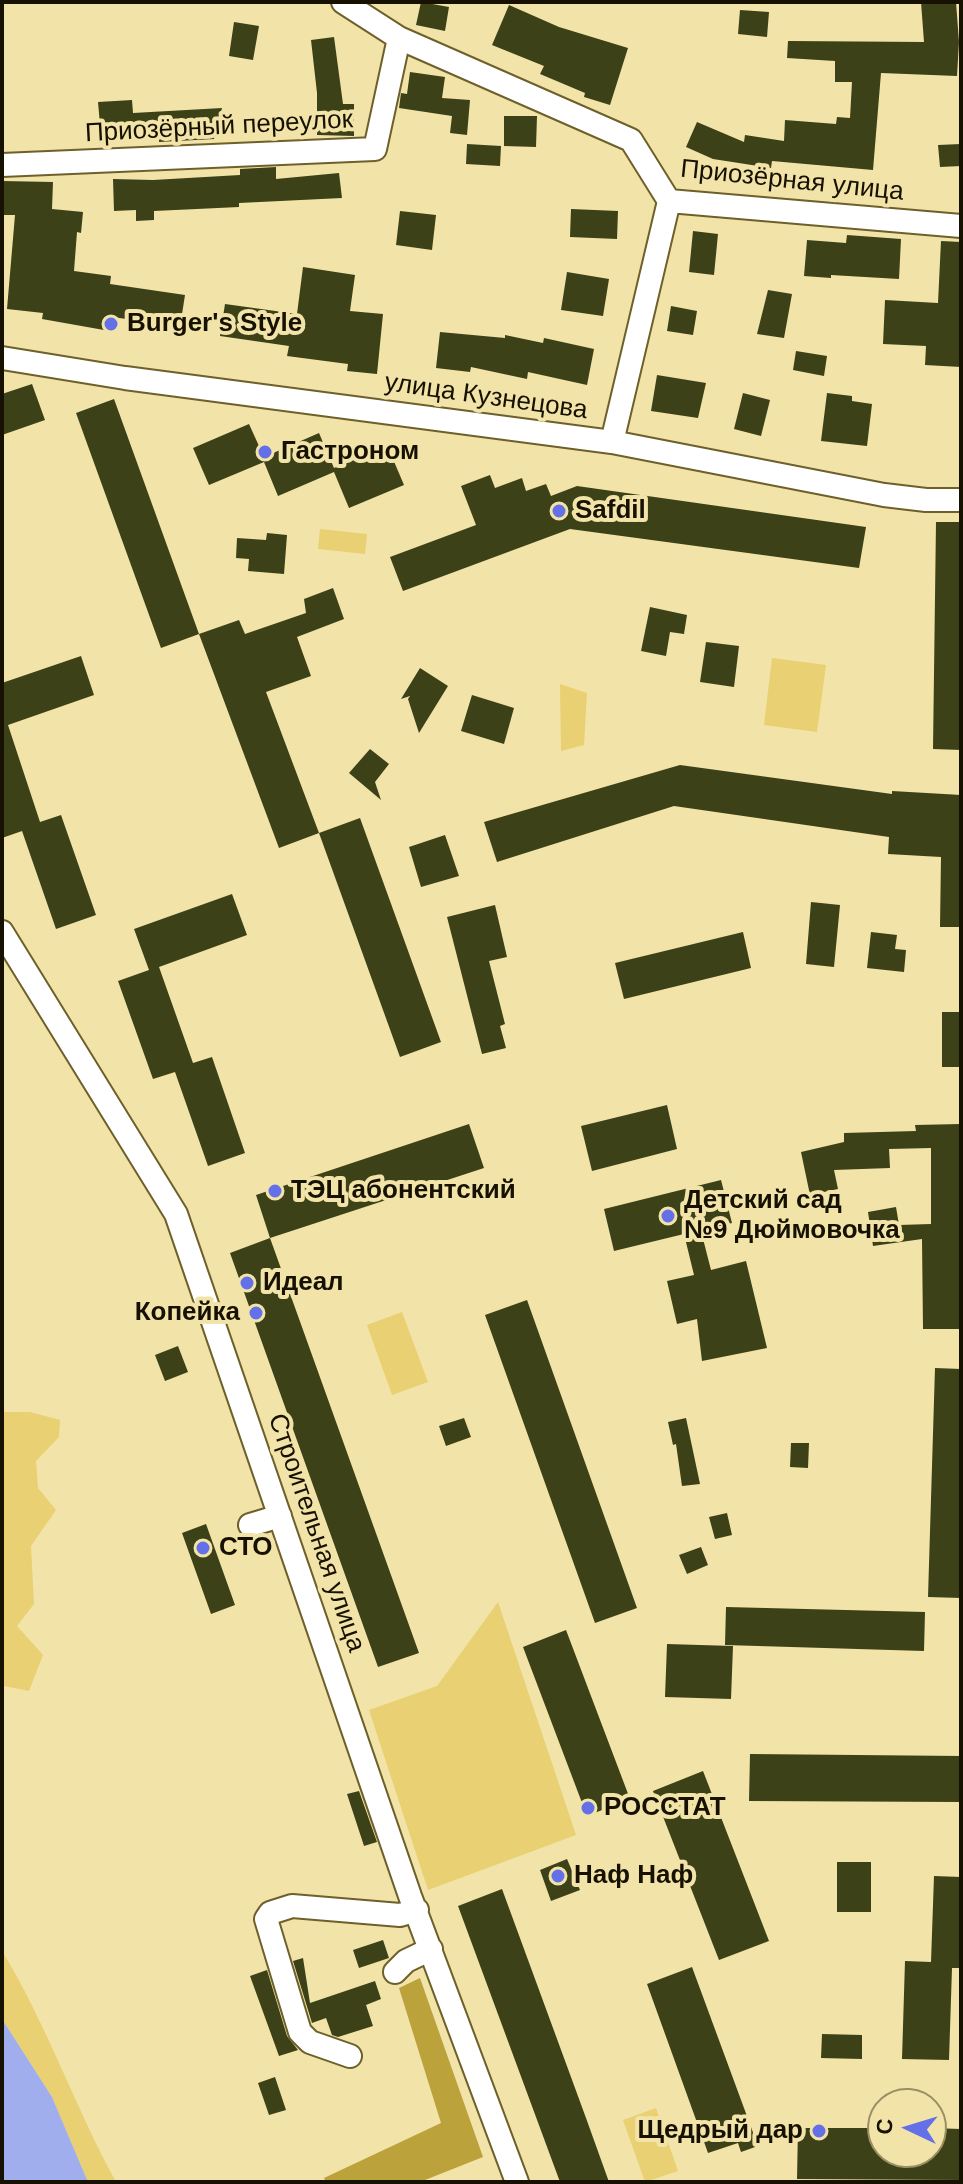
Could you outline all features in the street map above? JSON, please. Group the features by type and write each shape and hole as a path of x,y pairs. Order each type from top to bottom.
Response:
{"street":[{"name":"Приозёрная улица","path":"343,2 399,38 631,140 669,201 961,226"},
{"name":"Приозёрный переулок","path":"2,165 375,149 399,38"},
{"path":"612,442 669,201"},
{"name":"улица Кузнецова","path":"2,358 141,380 612,442 884,495 961,500"},
{"name":"Строительная улица","path":"2,932 176,1214 417,1910 517,2182"},
{"path":"250,1525 280,1516"},
{"path":"350,2056 310,2042 300,2032 266,1919 270,1913 292,1906 400,1915 417,1910"},
{"path":"395,1972 406,1961 431,1949"}],"shaded area":[{"path":"320,529 367,534 365,554 318,549"},
{"path":"772,658 826,665 817,732 764,725"},
{"path":"560,684 587,693 584,745 561,751"},
{"path":"402,1312 428,1382 392,1395 367,1325"},
{"path":"2,1412 30,1412 60,1420 59,1437 36,1461 38,1488 56,1510 31,1546 34,1604 17,1626 43,1655 29,1691 2,1688"},
{"path":"498,1602 576,1835 428,1890 369,1710 437,1686"},
{"path":"2,1951 33,2008 116,2182 88,2182 52,2097 2,2019"},
{"path":"420,1978 483,2157 420,2182 326,2182 324,2178 441,2123 399,1988"},
{"path":"656,2108 678,2171 645,2182 623,2120"}],"water":[{"path":"2,2019 52,2097 88,2182 2,2182"}],"building":[{"path":"421,2 449,7 445,31 416,25"},
{"path":"921,2 956,2 959,42 957,76 881,73 873,170 772,161 771,168 713,159 686,147 697,122 744,142 745,135 784,141 785,120 836,124 837,117 850,118 852,82 835,82 835,61 787,58 788,41 924,42"},
{"path":"509,5 559,27 628,48 610,105 584,97 585,93 540,74 544,66 492,45"},
{"path":"740,10 769,12 767,37 738,34"},
{"path":"234,22 259,26 253,60 229,56"},
{"path":"334,37 343,104 354,104 354,136 317,135 317,93 311,40"},
{"path":"410,72 445,77 442,98 470,100 467,135 450,133 452,116 399,108 401,93 407,94"},
{"path":"132,100 133,113 222,108 214,139 112,142 112,135 101,136 98,102"},
{"path":"504,116 537,116 536,147 504,146"},
{"path":"467,144 501,146 500,166 466,164"},
{"path":"961,144 961,166 940,167 938,145"},
{"path":"276,167 276,179 339,173 342,198 154,211 154,220 136,221 136,210 114,211 113,179 240,175 240,169"},
{"path":"2,181 53,182 52,209 83,212 81,233 77,232 74,271 111,276 110,284 185,295 180,327 106,316 104,330 42,319 43,313 7,309 15,215 2,215"},
{"path":"571,209 618,211 617,239 570,237"},
{"path":"400,211 436,215 432,250 396,245"},
{"path":"693,231 718,234 714,275 689,272"},
{"path":"847,235 901,239 899,279 804,276 807,240 846,243"},
{"path":"941,241 961,242 961,367 925,365 926,346 883,344 885,300 938,303"},
{"path":"303,267 355,275 350,311 383,314 377,374 347,371 348,364 287,356 289,346 220,336 225,304 297,314"},
{"path":"567,272 609,279 603,316 561,310"},
{"path":"768,290 792,294 784,338 757,334"},
{"path":"671,306 697,311 693,335 667,331"},
{"path":"440,332 505,338 505,335 543,343 544,338 594,349 587,385 528,372 527,379 471,367 470,372 436,368"},
{"path":"796,351 827,356 824,376 793,370"},
{"path":"657,375 706,383 698,418 651,411"},
{"path":"32,384 45,420 2,435 2,394"},
{"path":"743,393 770,400 761,436 734,429"},
{"path":"827,393 852,396 852,401 872,404 867,446 821,441"},
{"path":"114,399 199,634 161,648 76,413"},
{"path":"249,424 264,457 319,433 334,468 387,445 404,485 349,508 334,472 278,496 264,462 209,485 193,448"},
{"path":"490,475 495,488 522,478 526,491 546,484 551,496 577,486 866,527 859,568 570,529 403,591 390,557 476,525 461,486"},
{"path":"936,522 961,522 961,750 933,749"},
{"path":"267,533 287,535 284,574 248,571 249,559 236,558 237,538 266,540"},
{"path":"333,588 344,619 297,637 311,676 266,692 319,833 279,848 199,634 239,620 245,634 306,613 304,599"},
{"path":"650,607 687,615 684,634 670,632 666,656 641,651"},
{"path":"706,642 739,646 734,687 700,682"},
{"path":"81,656 94,695 8,725 40,822 61,815 96,915 56,929 22,831 2,838 2,683"},
{"path":"420,668 448,686 419,733 408,699 410,696 401,699"},
{"path":"472,695 514,708 504,744 461,731"},
{"path":"370,749 389,764 375,782 381,800 349,773"},
{"path":"680,765 892,794 892,791 961,795 961,927 940,927 941,857 888,854 889,837 674,806 497,862 484,822"},
{"path":"360,818 441,1042 400,1057 319,833"},
{"path":"445,835 459,876 421,887 409,847"},
{"path":"232,894 247,935 159,967 193,1063 212,1057 245,1153 208,1166 175,1072 153,1079 118,981 149,970 134,929"},
{"path":"811,902 840,905 834,967 806,964"},
{"path":"495,905 507,957 489,961 505,1024 500,1026 506,1048 482,1054 447,917"},
{"path":"743,932 751,968 624,999 615,963"},
{"path":"871,932 897,935 895,949 906,950 904,972 867,968"},
{"path":"942,1012 961,1012 961,1067 942,1067"},
{"path":"667,1105 677,1149 592,1171 581,1126"},
{"path":"469,1124 484,1168 270,1238 256,1195"},
{"path":"961,1124 961,1329 923,1329 922,1239 873,1246 868,1212 896,1207 899,1225 931,1224 931,1148 889,1149 890,1168 834,1170 838,1189 810,1195 801,1152 844,1142 844,1133 916,1131 915,1125"},
{"name":"Детский сад №9 Дюймовочка","path":"721,1180 732,1223 701,1231 711,1270 746,1261 767,1348 702,1361 697,1319 677,1324 667,1281 694,1275 684,1234 614,1251 604,1209"},
{"path":"270,1238 419,1653 378,1667 230,1253"},
{"path":"527,1300 637,1608 595,1623 485,1315"},
{"path":"178,1346 188,1372 165,1381 155,1355"},
{"path":"935,1368 961,1369 961,1598 928,1597"},
{"path":"464,1418 471,1437 446,1446 439,1426"},
{"path":"686,1418 700,1484 682,1486 676,1444 673,1445 668,1422"},
{"path":"791,1443 809,1443 808,1468 790,1467"},
{"path":"727,1513 732,1535 715,1539 709,1517"},
{"path":"206,1524 235,1605 211,1614 182,1533"},
{"path":"701,1547 708,1565 687,1574 679,1555"},
{"path":"726,1607 925,1612 924,1651 725,1645"},
{"path":"566,1630 630,1799 587,1816 523,1647"},
{"path":"667,1644 733,1646 731,1699 665,1697"},
{"path":"750,1754 961,1756 961,1802 749,1801"},
{"path":"703,1771 769,1941 719,1960 653,1791"},
{"path":"359,1791 377,1842 364,1846 347,1794"},
{"path":"567,1859 580,1890 551,1901 540,1870"},
{"path":"837,1862 871,1862 871,1912 837,1912"},
{"path":"934,1876 961,1877 961,1968 952,1968 949,2060 902,2059 905,1961 931,1962"},
{"path":"502,1889 609,2182 560,2182 458,1906"},
{"path":"383,1940 389,1958 359,1968 353,1950"},
{"path":"303,1958 310,2003 375,1981 381,1999 366,2005 373,2026 338,2037 332,2035 326,2018 312,2023 293,1961"},
{"path":"692,1967 758,2146 741,2152 738,2143 708,2153 647,1984"},
{"path":"267,1970 287,2036 298,2050 279,2056 250,1976"},
{"path":"822,2034 862,2035 862,2059 821,2058"},
{"path":"275,2077 286,2110 269,2115 258,2083"},
{"path":"798,2128 867,2128 867,2168 947,2168 947,2129 961,2129 961,2180 797,2179"}],"place":[{"name":"Burger's Style","path":"111,324"},
{"name":"Гастроном","path":"265,452"},
{"name":"Safdil","path":"559,511"},
{"name":"ТЭЦ абонентский","path":"275,1191"},
{"name":"Детский сад №9 Дюймовочка","path":"668,1216"},
{"name":"Идеал","path":"247,1283"},
{"name":"Копейка","path":"256,1313"},
{"name":"СТО","path":"203,1548"},
{"name":"РОССТАТ","path":"588,1808"},
{"name":"Наф Наф","path":"558,1876"},
{"name":"Щедрый дар","path":"819,2131"}]}
